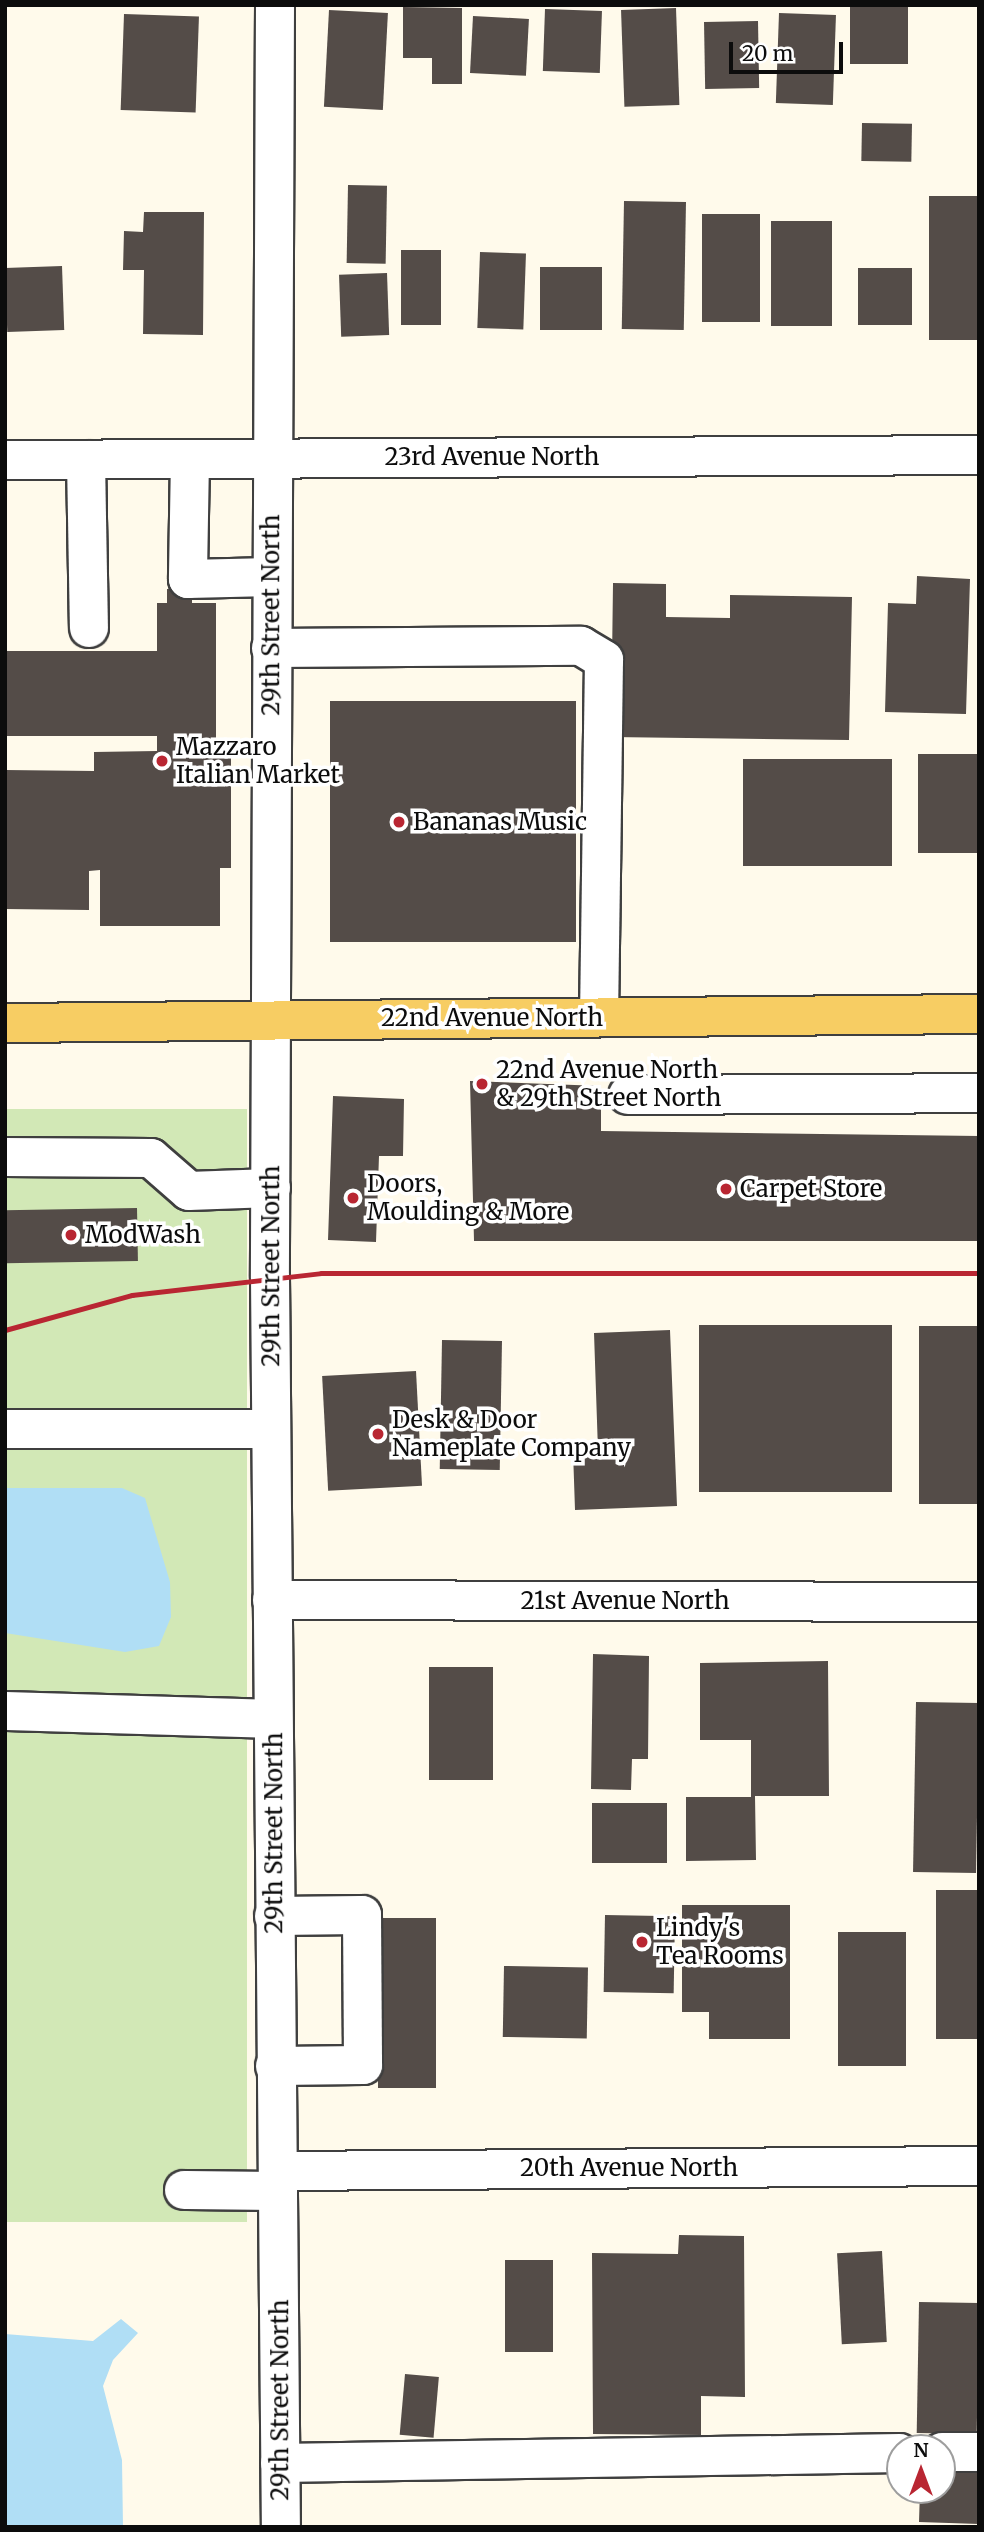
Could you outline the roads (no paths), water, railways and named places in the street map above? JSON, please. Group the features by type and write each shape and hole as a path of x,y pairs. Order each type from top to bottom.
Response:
{"main road":[{"name":"22nd Avenue North","path":"5,1023 979,1014"}],"street":[{"name":"29th Street North","path":"275,5 271,459 271,1429 281,2527"},
{"name":"23rd Avenue North","path":"5,460 979,455"},
{"path":"190,459 188,579 271,577"},
{"path":"86,460 89,628"},
{"path":"271,648 581,646 604,660 599,1017"},
{"path":"628,1095 979,1093"},
{"path":"5,1157 150,1158 190,1191 271,1188"},
{"path":"5,1429 271,1429"},
{"name":"21st Avenue North","path":"272,1600 979,1602"},
{"path":"5,1711 273,1719"},
{"path":"274,1916 362,1915 363,2065 275,2066"},
{"name":"20th Avenue North","path":"184,2190 278,2181 979,2166"},
{"path":"956,2452 979,2452"},
{"path":"280,2463 886,2453"}],"water":[{"path":"5,1488 122,1488 145,1498 170,1582 171,1617 159,1646 125,1652 5,1633"},
{"path":"121,2319 138,2333 113,2360 103,2386 122,2460 123,2527 5,2527 5,2334 93,2341"}],"railway":[{"path":"5,1330 132,1295 321,1273 979,1273"}],"place":[{"name":"Mazzaro Italian Market","path":"162,761"},
{"name":"Bananas Music","path":"399,822"},
{"name":"22nd Avenue North & 29th Street North","path":"482,1084"},
{"name":"Carpet Store","path":"726,1189"},
{"name":"Doors, Moulding & More","path":"353,1198"},
{"name":"ModWash","path":"71,1235"},
{"name":"Desk & Door Nameplate Company","path":"378,1434"},
{"name":"Lindy's Tea Rooms","path":"642,1942"}]}
